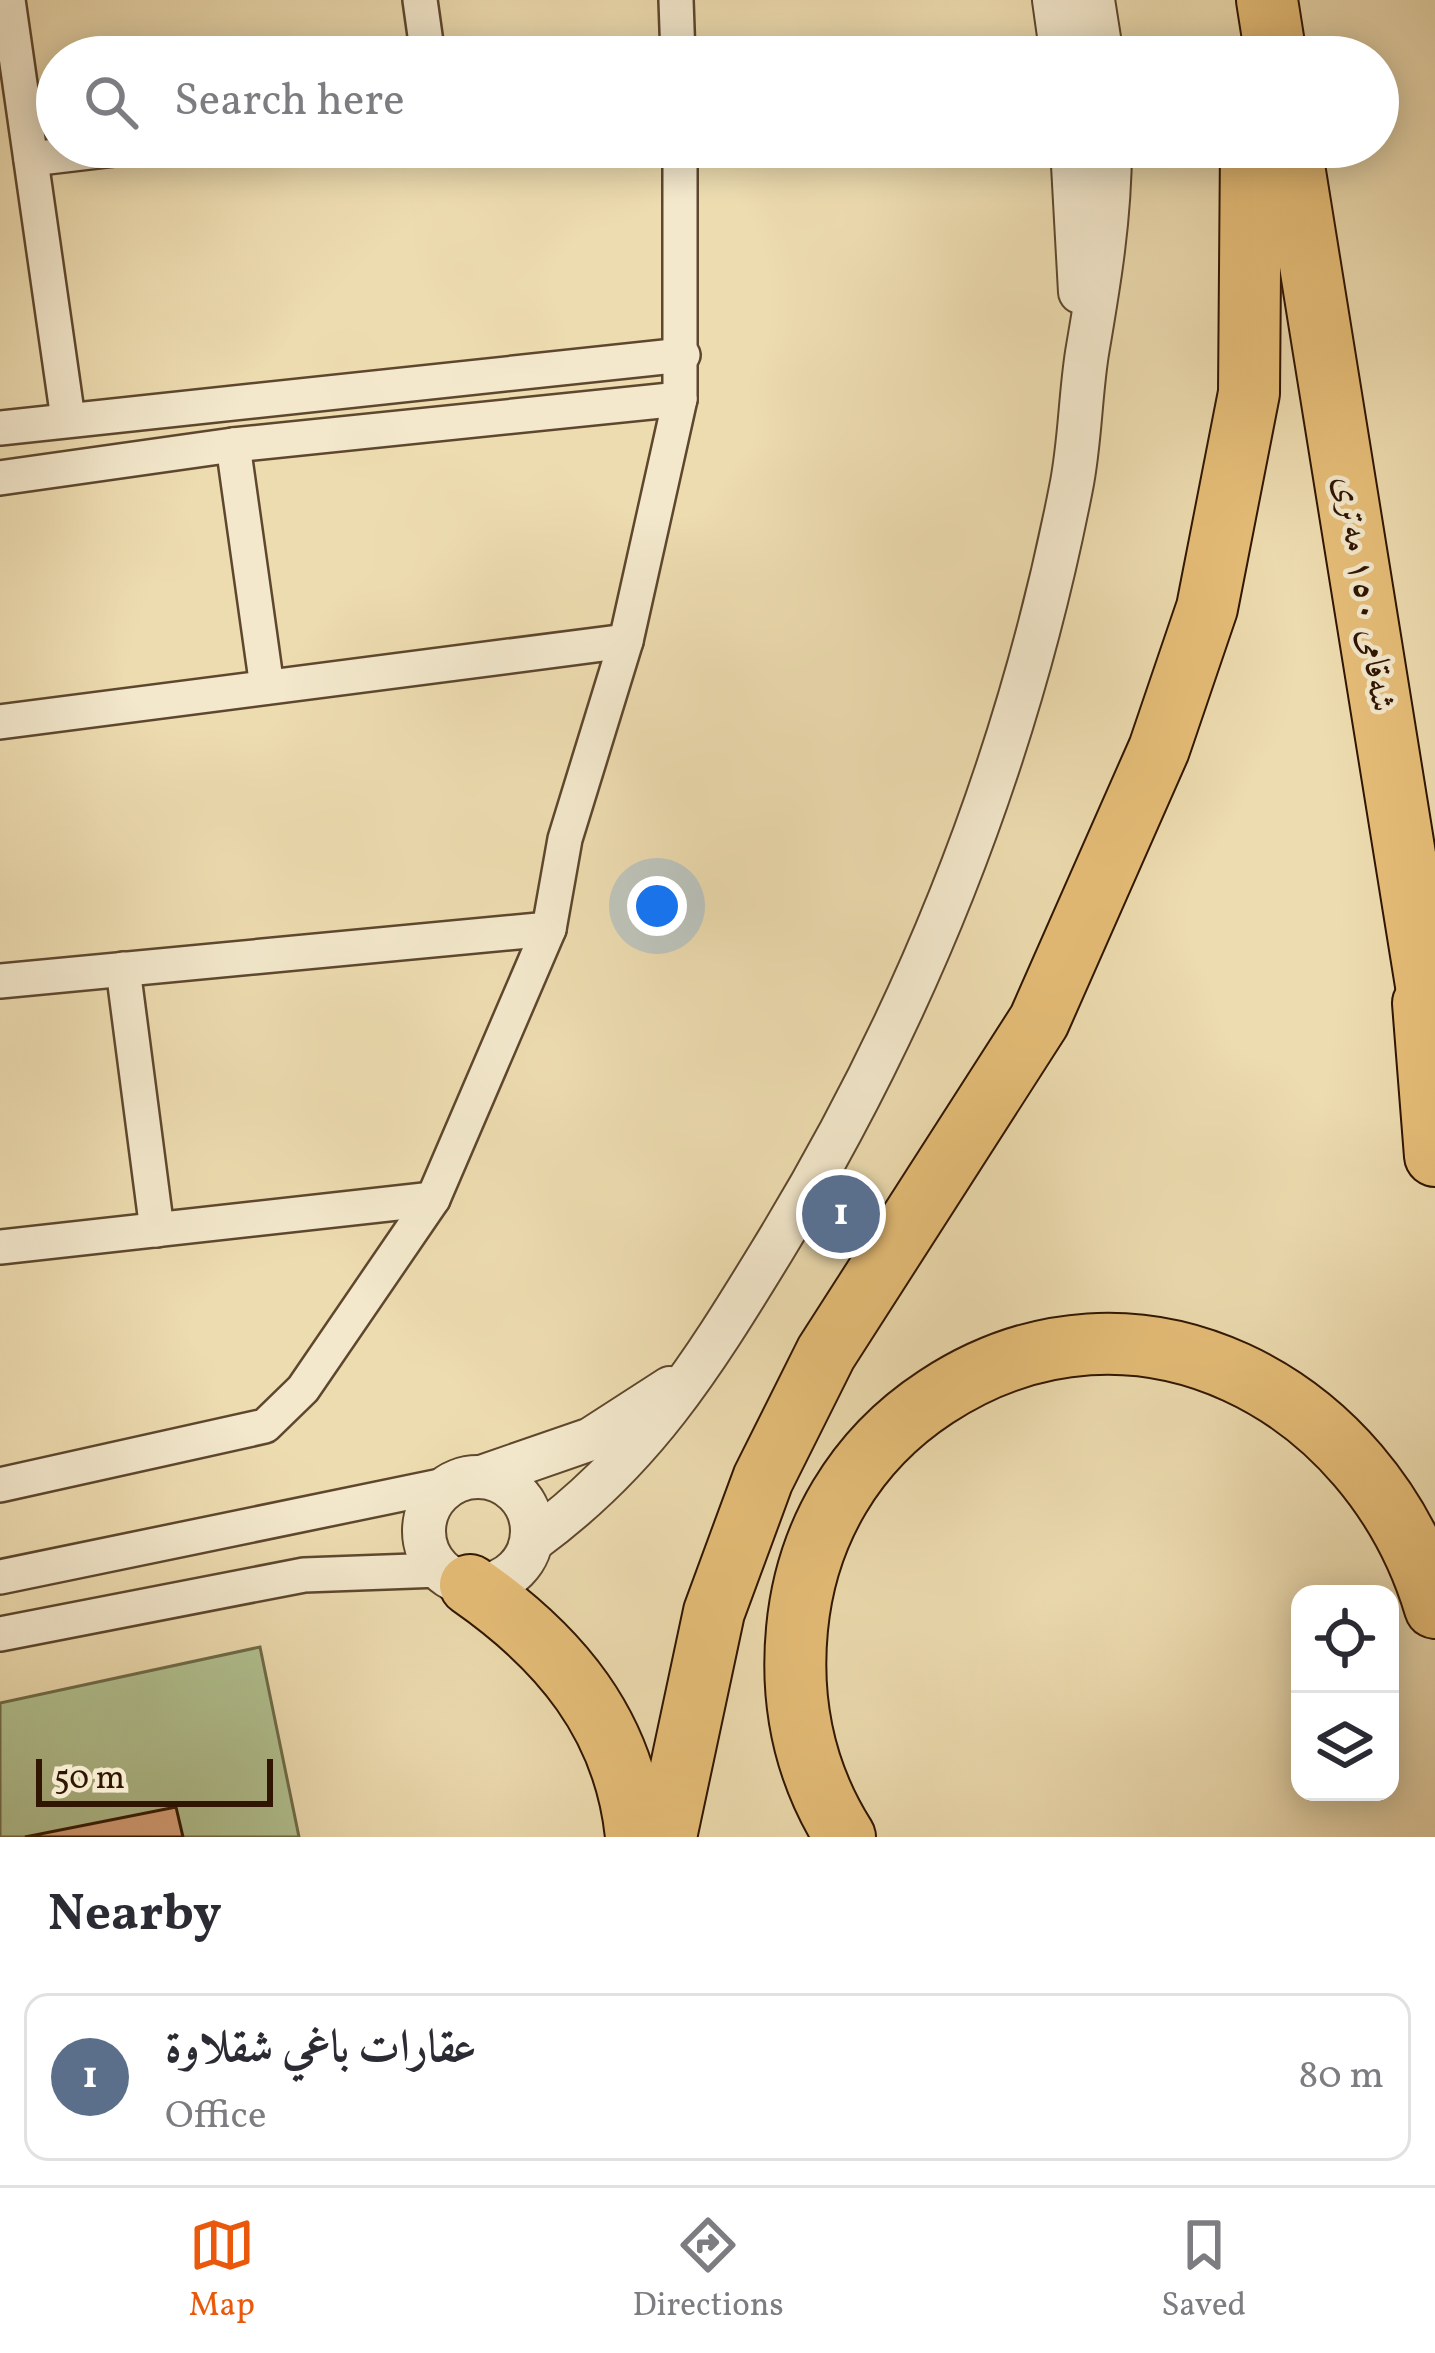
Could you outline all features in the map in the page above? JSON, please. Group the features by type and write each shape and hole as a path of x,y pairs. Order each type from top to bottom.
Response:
{"highway":[{"path":"1252,0 1252,36"},
{"path":"1267,0 1273,36"},
{"path":"666,1837 714,1612 763,1480 826,1353 1040,1021 1103,887 1166,729 1208,608 1250,393 1251,168"},
{"name":"شەقامی ١٥٠ مەتری","path":"1294,168 1435,1041"},
{"path":"1417,925 1435,1156"},
{"path":"845,1837 822,1796 799,1723 795,1646 810,1559 826,1518 876,1445 909,1414 967,1376 1031,1352 1100,1342 1169,1348 1235,1368 1295,1403 1359,1466 1396,1519 1435,1608"},
{"path":"455,1577 557,1655 602,1716 621,1766 636,1837"}],"street":[{"path":"8,0 68,419"},
{"path":"420,0 425,36"},
{"path":"676,0 677,36"},
{"path":"1054,0 1059,36"},
{"path":"1093,0 1099,36"},
{"path":"31,159 36,158"},
{"path":"0,1485 266,1426 303,1389 433,1199 549,929 565,838 626,641 680,399 680,168"},
{"path":"1074,168 1087,353"},
{"path":"0,1634 304,1575 455,1577 487,1585 516,1570 532,1541 575,1510 650,1437 711,1351 843,1135 919,977 983,814 1036,647 1072,483 1087,353 1105,259 1109,168"},
{"path":"0,428 682,355"},
{"path":"0,478 233,446 680,399"},
{"path":"233,446 267,687"},
{"path":"0,722 626,641"},
{"path":"0,981 549,929"},
{"path":"123,969 157,1230"},
{"path":"0,1247 433,1199"},
{"path":"0,1577 467,1480 607,1430 655,1400 711,1351"},
{"path":"467,1480 516,1492 532,1523 532,1541"},
{"path":"455,1577 425,1546 425,1517 467,1480"}],"green space":[{"path":"260,1647 299,1837 0,1837 0,1703"}],"building":[{"path":"176,1807 183,1837 25,1837"}],"place":[{"name":"عقارات باغي شقلاوة","path":"841,1214"}]}
